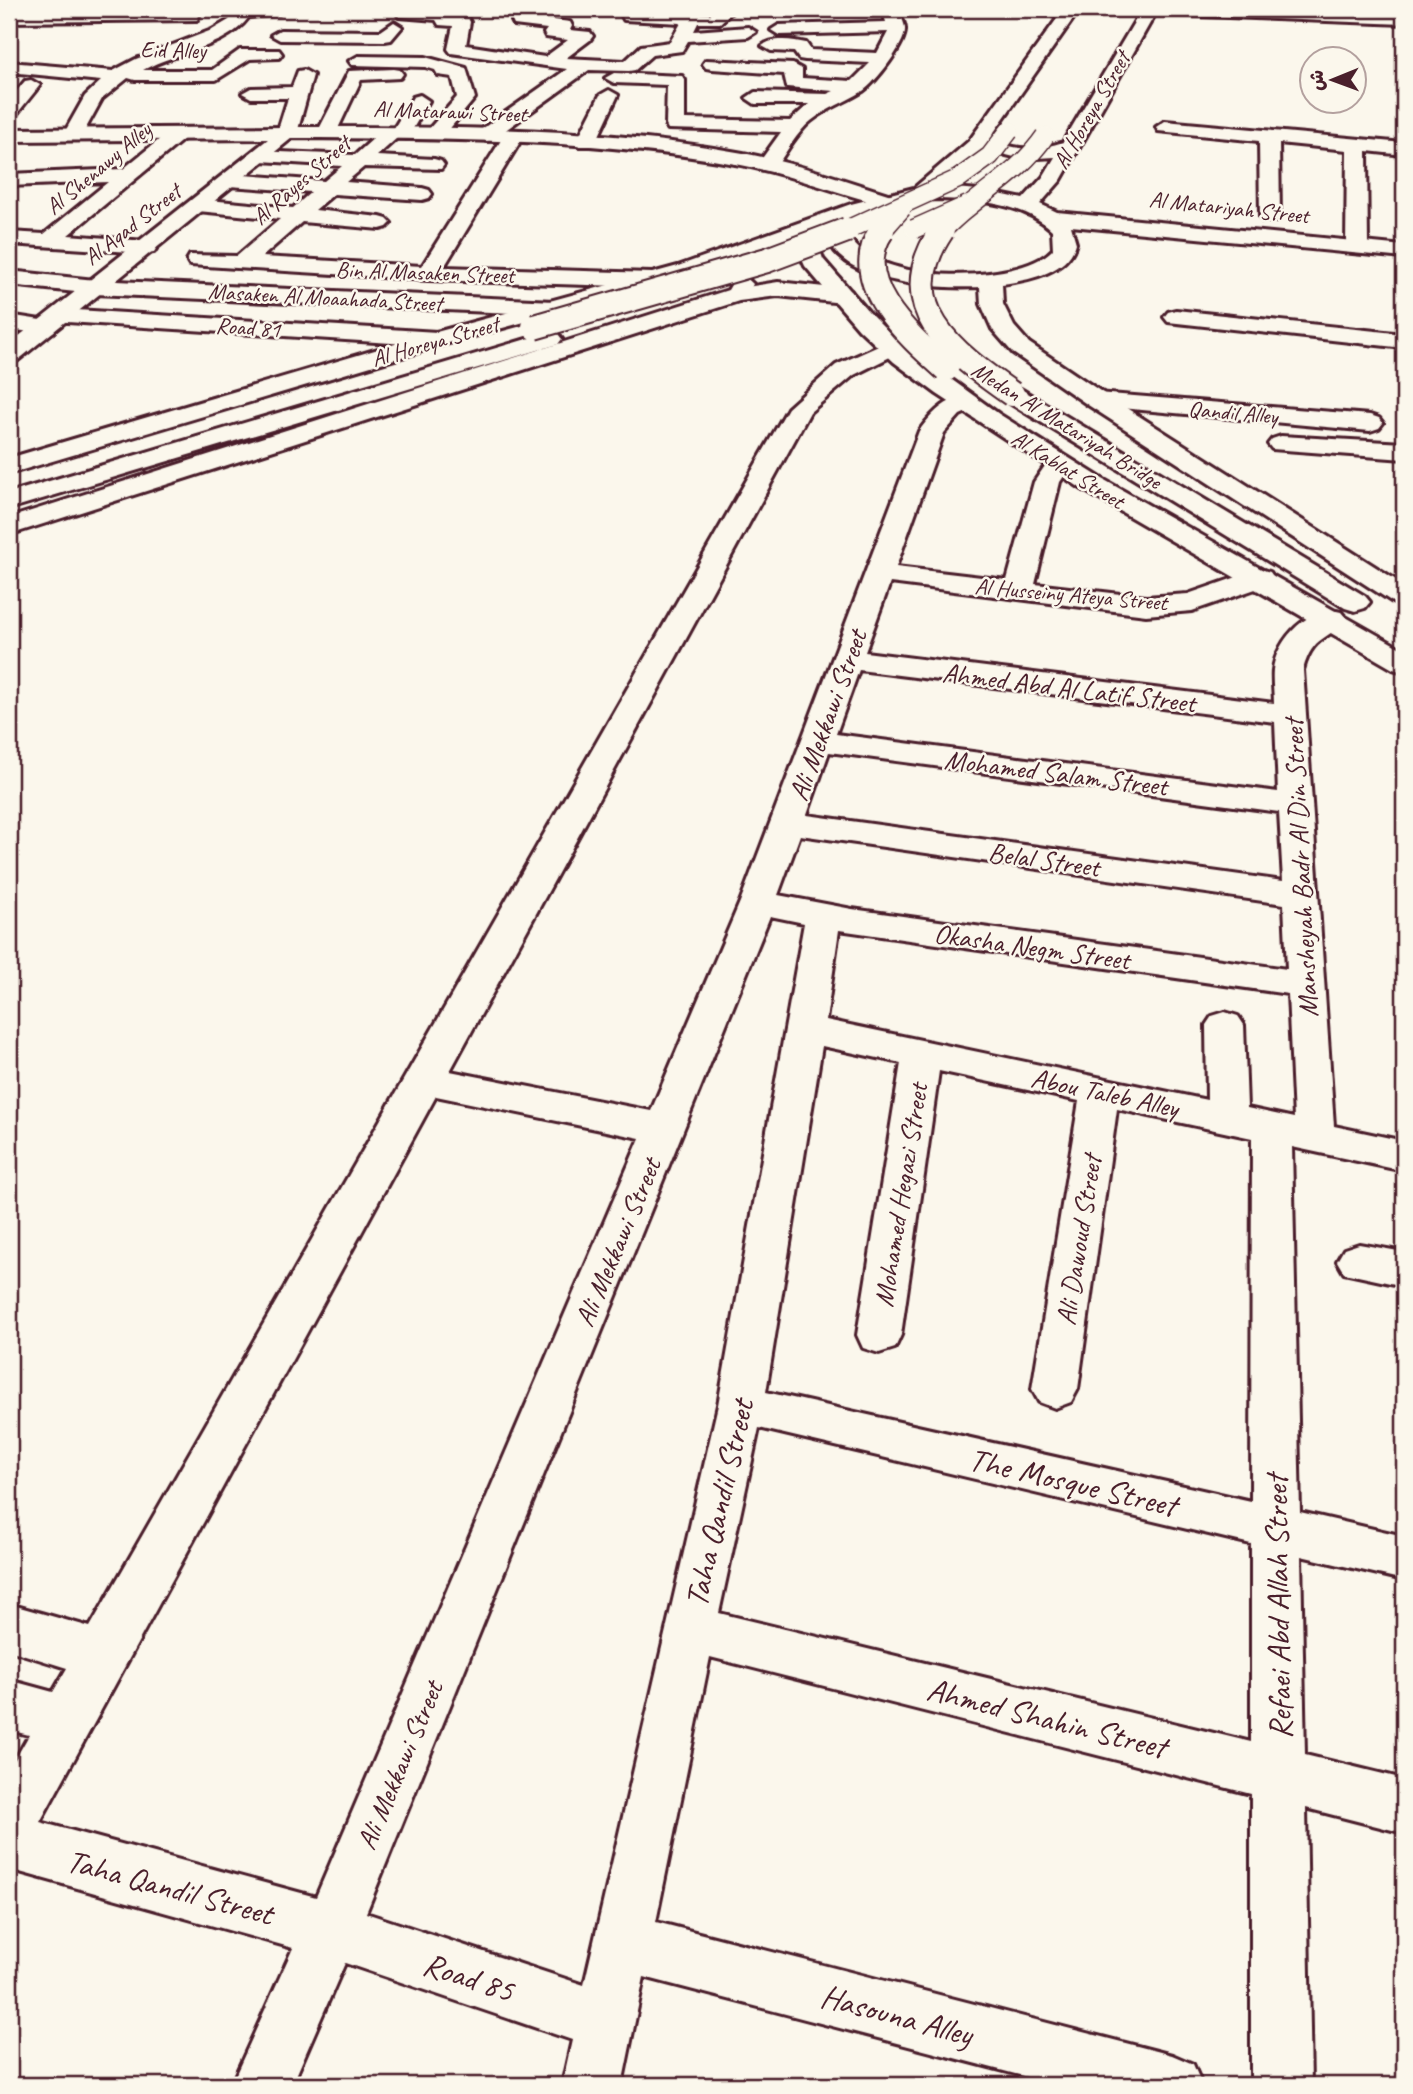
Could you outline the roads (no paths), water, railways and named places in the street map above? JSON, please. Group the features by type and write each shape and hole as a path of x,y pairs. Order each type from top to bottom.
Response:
{"street":[{"path":"59,178 76,149 94,96 118,76 186,41 229,29 248,10 279,9"},
{"path":"528,9 520,21 583,36 549,63"},
{"path":"639,9 631,16 716,19 727,9"},
{"path":"768,164 810,111 866,80 894,39 897,27 890,9"},
{"path":"1039,9 1071,9"},
{"path":"9,501 768,260 903,200 976,145 1071,9"},
{"path":"1150,9 1404,19"},
{"name":"Al Horeya Street","path":"1027,206 1051,180 1150,9"},
{"path":"9,17 58,13 193,12 186,41"},
{"path":"84,31 113,14"},
{"path":"435,134 465,100 467,95 460,72 444,71 443,66 425,62 394,33 354,20 344,25 277,33 322,40 394,33 444,15 444,21 462,22 469,36 457,48 460,50 583,66 613,81 676,80 675,125 796,127"},
{"path":"630,45 631,48 650,49 676,47 692,19"},
{"path":"883,58 805,55 774,44 897,27"},
{"path":"1045,79 1081,28"},
{"path":"683,36 748,32"},
{"path":"358,61 394,33"},
{"path":"157,37 186,41"},
{"path":"586,142 613,81 650,49"},
{"path":"126,53 159,57"},
{"name":"Eid Alley","path":"9,68 118,76 176,75 223,72 246,54 273,54"},
{"path":"712,64 793,69 793,83 857,87"},
{"path":"486,135 583,66"},
{"path":"223,72 250,79 301,84 286,133"},
{"path":"327,133 355,75 410,74"},
{"path":"166,92 176,75"},
{"path":"430,82 463,82"},
{"path":"9,111 31,85"},
{"path":"755,99 834,99"},
{"name":"Al Rayes Street","path":"242,263 396,133 420,101"},
{"name":"Medan Al Matariyah Bridge","path":"1013,126 990,156 974,168 940,189 903,200 873,245 872,265 877,289 902,328 953,376 1173,515 1232,563"},
{"name":"Medan Al Matariyah Bridge","path":"1051,127 1035,151 1013,172 968,205 936,237 923,266 919,288 923,305 935,328 953,350 977,371 989,400 1380,618"},
{"path":"1165,127 1404,149"},
{"name":"Al Aqad Street","path":"9,356 286,133"},
{"name":"Al Matarawi Street","path":"76,149 97,134 486,135 681,150 768,164 903,200"},
{"name":"Al Shenawy Alley","path":"9,254 128,174 178,134"},
{"path":"983,136 992,146 1019,153 1048,153 1068,147"},
{"path":"11,137 76,149"},
{"path":"433,266 513,137"},
{"path":"1269,137 1270,217"},
{"path":"1357,145 1357,247"},
{"path":"261,155 433,165"},
{"path":"9,180 128,174"},
{"path":"229,180 422,194"},
{"path":"968,194 1027,206 1048,217 1063,232 1066,240 1064,248 1059,255 1040,267 992,291 881,268 855,257 840,243 837,235 849,215 903,200 968,194"},
{"path":"198,205 298,215 369,248"},
{"path":"9,481 875,244 968,205"},
{"name":"Al Horeya Street","path":"9,466 437,339 686,271 849,215"},
{"name":"Al Kablat Street","path":"849,215 818,232 809,250 813,261 892,347 989,400 1058,466 1331,618 1404,663"},
{"name":"Al Matariyah Street","path":"1048,217 1404,269"},
{"name":"Al Matariyah Street","path":"1064,248 1181,237 1404,252"},
{"path":"29,239 151,243 180,241"},
{"name":"Bin Al Masaken Street","path":"198,260 242,263 369,248 433,266 652,280"},
{"path":"433,266 496,254"},
{"path":"686,271 707,270 734,276 742,284 736,295"},
{"name":"Masaken Al Moaahada Street","path":"9,278 95,287 554,308"},
{"name":"Al Horeya Street","path":"9,527 736,295 778,289 843,296 992,291"},
{"path":"992,291 1004,329 1021,348 1097,400 1404,597"},
{"path":"1176,317 1404,341"},
{"name":"Road 81","path":"9,322 53,321 437,339"},
{"path":"9,1823 800,408 845,370 892,347"},
{"name":"Ali Mekkawi Street","path":"261,2085 331,1930 758,902 932,431 951,410 989,400"},
{"name":"Qandil Alley","path":"1097,400 1370,423"},
{"path":"1281,444 1404,451"},
{"path":"1019,590 1047,482 1058,466"},
{"name":"Al Husseiny Ateya Street","path":"879,573 1146,606 1174,605 1207,598 1260,578"},
{"name":"Mansheyah Badr Al Din Street","path":"1271,1128 1307,984 1288,670 1295,648 1305,633 1331,618"},
{"name":"Ahmed Abd Al Latif Street","path":"847,659 1291,715"},
{"name":"Mohamed Salam Street","path":"817,741 1296,804"},
{"name":"Belal Street","path":"787,823 1301,895"},
{"name":"Okasha Negm Street","path":"758,902 823,916 1307,984"},
{"name":"Taha Qandil Street","path":"592,2085 741,1405 823,916"},
{"path":"1225,1025 1271,1128"},
{"name":"Abou Taleb Alley","path":"806,1029 1404,1156"},
{"name":"Mohamed Hegazi Street","path":"879,1335 922,1054"},
{"path":"424,1080 664,1128"},
{"name":"Ali Dawoud Street","path":"1055,1389 1100,1092"},
{"name":"Refaei Abd Allah Street","path":"1271,1128 1281,2085"},
{"path":"1359,1261 1404,1269"},
{"name":"The Mosque Street","path":"741,1405 1275,1526 1404,1558"},
{"path":"9,1627 103,1654"},
{"name":"Ahmed Shahin Street","path":"690,1629 1404,1806"},
{"path":"9,1705 66,1721"},
{"name":"Taha Qandil Street","path":"9,1841 331,1930"},
{"name":"Road 85","path":"331,1930 607,2022"},
{"name":"Hasouna Alley","path":"622,1942 1172,2085"}]}
